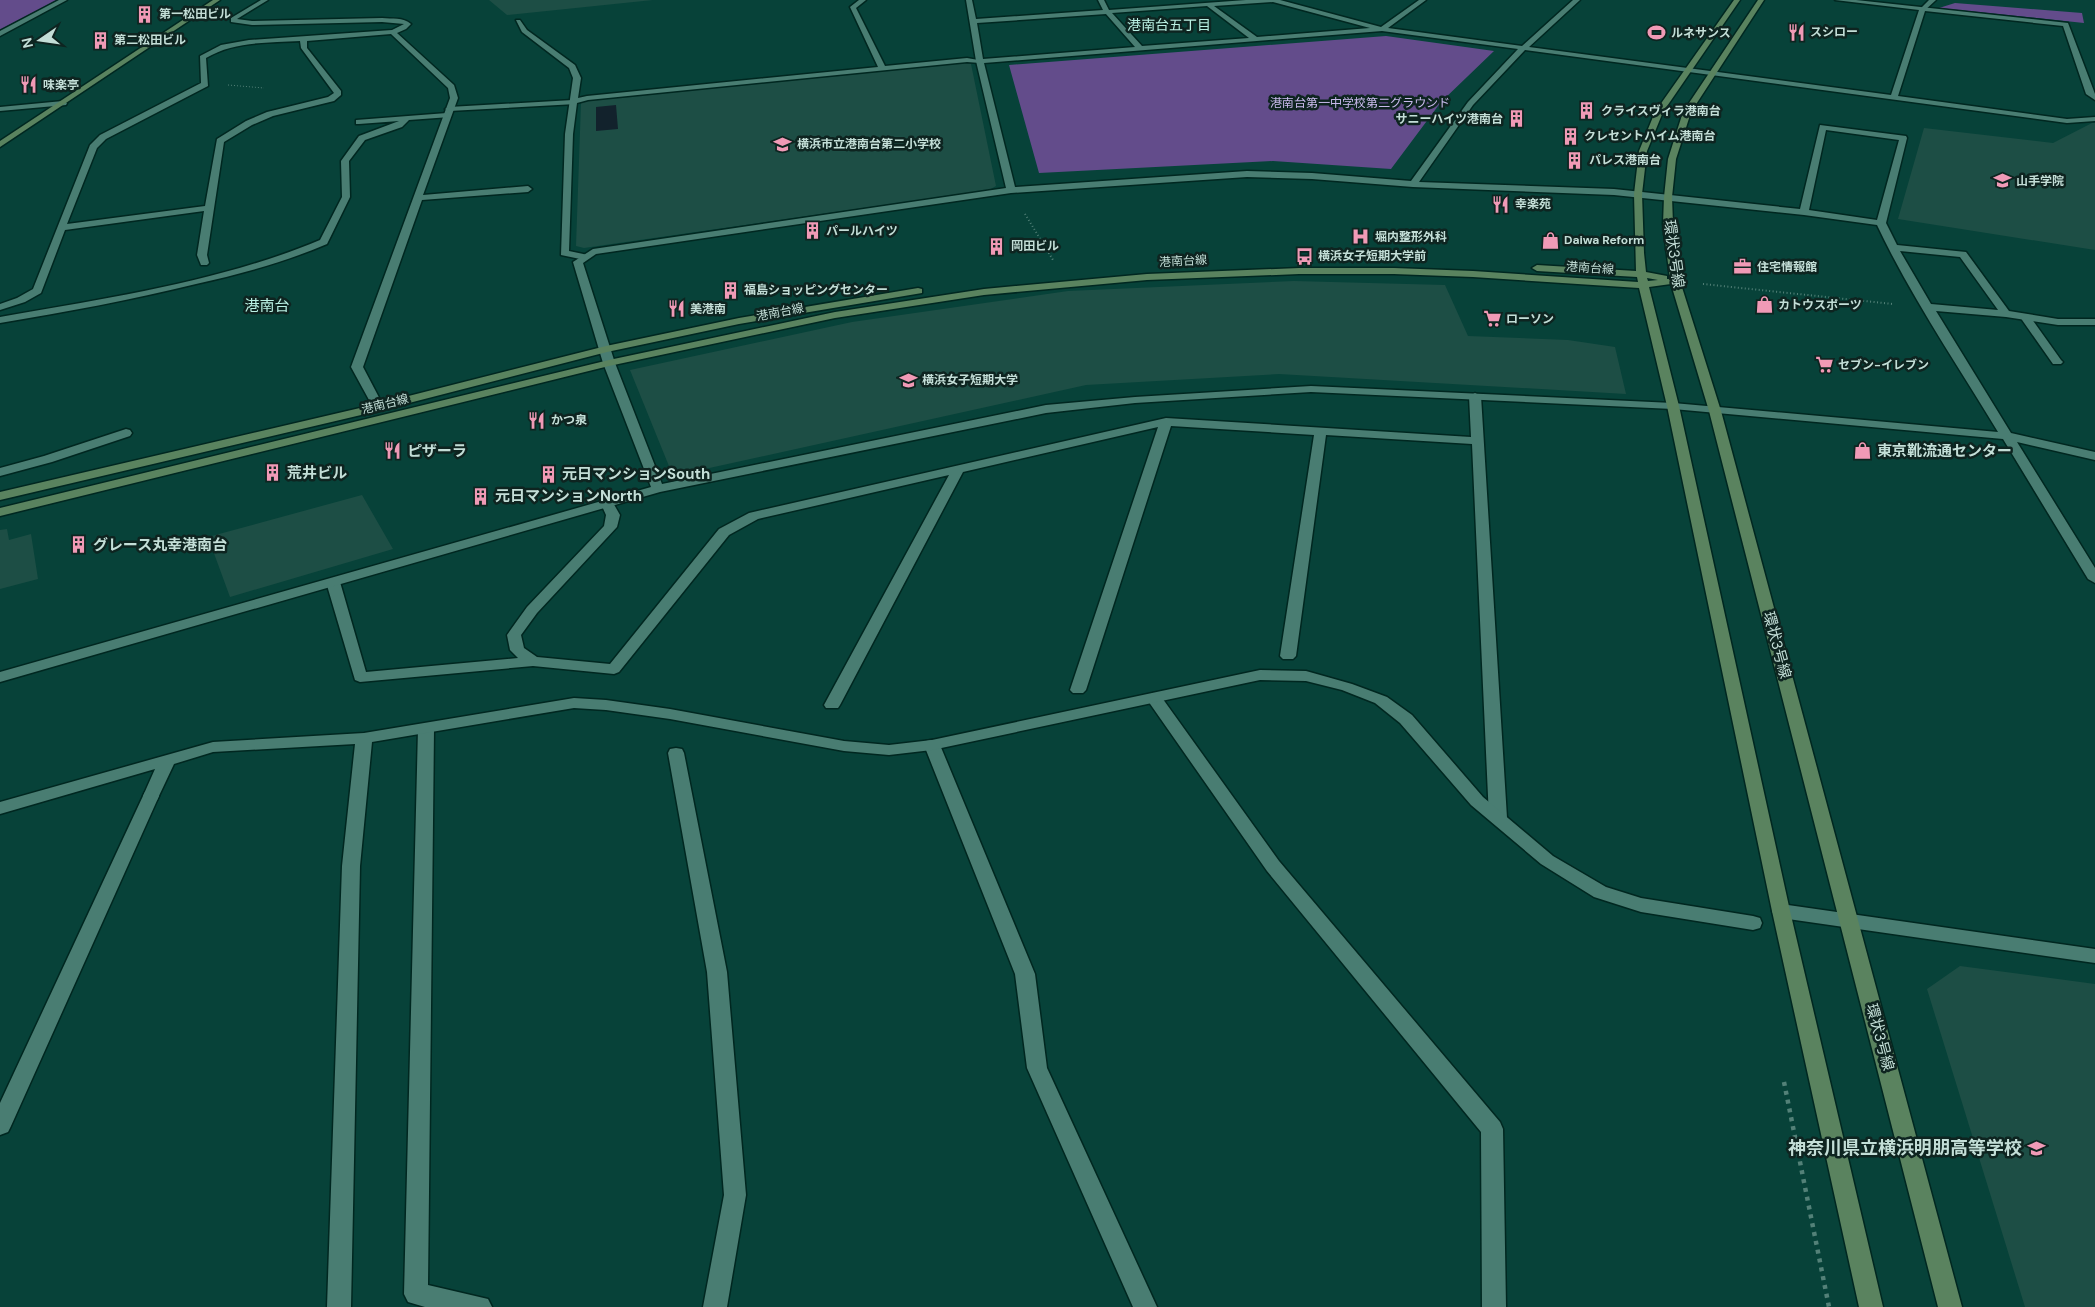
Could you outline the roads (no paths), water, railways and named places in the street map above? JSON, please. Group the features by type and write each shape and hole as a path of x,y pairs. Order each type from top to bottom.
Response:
{"street":[{"path":"0,34 64,0"},
{"path":"0,145 216,0"},
{"path":"0,306 21,300 37,291 93,147 103,137 205,84 202,57 208,52 218,48 245,43 393,32 404,28 408,24 403,21 382,20 252,23 233,21 233,19 265,0"},
{"path":"863,0 853,7 883,69"},
{"path":"969,0 980,61 1011,190"},
{"path":"1102,0 1108,11 1140,48"},
{"path":"973,21 1273,0 1382,29 2066,121 2095,119"},
{"path":"360,122 448,112 573,102 587,98 967,60 980,61 1382,29 1423,0"},
{"path":"1413,184 1462,115 1491,80 1523,48 1577,0"},
{"name":"環状3号線","path":"1738,0 1659,112 1643,151 1638,194 1643,280 1673,406 1781,911 1871,1307"},
{"name":"環状3号線","path":"1761,0 1687,112 1672,159 1668,197 1668,224 1675,281 1715,411 1950,1307"},
{"path":"1838,0 2066,24 2090,94 2095,98"},
{"path":"1894,98 1922,10 1933,0"},
{"path":"1209,5 1255,39"},
{"path":"518,21 524,31 572,67 577,78 569,134 564,253 585,257"},
{"path":"378,407 358,367 454,98 451,87 393,32"},
{"path":"204,263 202,255 220,141 249,123 270,114 331,99 338,93 304,48 303,39"},
{"path":"0,109 62,103"},
{"path":"0,320 127,298 235,272 307,250 324,242 346,196 345,162 362,138 399,125 407,118"},
{"path":"1804,212 1823,128 1903,138 1881,223 1893,248 1928,307 2095,579"},
{"path":"658,489 609,363 578,262 593,252 1011,190 1247,174 1312,176 1413,184 1638,194 1804,212 1881,223"},
{"path":"418,198 528,190"},
{"path":"62,228 209,208"},
{"path":"1893,248 1963,254 2006,314"},
{"name":"港南台線","path":"0,496 378,407 606,349 739,321 919,290 1034,276 1157,266 1330,260 1434,263 1643,280"},
{"name":"港南台線","path":"0,512 609,363 756,331 916,301 1052,284 1138,277 1299,271 1394,271 1643,280"},
{"path":"1643,280 1675,281"},
{"path":"1928,307 2006,314 2058,322 2095,332"},
{"path":"2025,317 2057,362"},
{"path":"2058,322 2095,322"},
{"path":"0,676 658,489 1046,409 1135,400 1311,389 1475,396 1673,406 2008,436 2095,456"},
{"path":"1475,396 1498,818"},
{"path":"333,582 360,677 533,661 614,669 724,532 754,516 1166,422 1478,440"},
{"path":"1078,690 1166,422"},
{"path":"1288,656 1321,431"},
{"path":"0,472 48,460 126,433"},
{"path":"832,705 958,470"},
{"path":"533,661 517,650 514,635 532,610 610,527 613,515 607,504"},
{"path":"0,808 213,747 364,738 574,703 606,705 670,714 844,746 889,750 932,745 1260,675 1306,676 1347,687 1381,700 1406,719 1477,801 1547,860 1600,892 1641,905 1753,922"},
{"path":"1154,698 1273,866 1492,1129 1494,1307"},
{"path":"426,729 416,1294 480,1307"},
{"path":"339,1307 351,866 364,738"},
{"path":"932,745 1025,974 1037,1068 1145,1307"},
{"path":"676,754 717,972 735,1195 715,1307"},
{"path":"0,1126 167,760"},
{"path":"1781,911 2095,956"}],"place":[{"name":"第一松田ビル","path":"145,14"},
{"name":"スシロー","path":"1796,32"},
{"name":"ルネサンス","path":"1657,33"},
{"name":"第二松田ビル","path":"100,40"},
{"name":"味楽亭","path":"29,85"},
{"name":"クライスヴィラ港南台","path":"1587,111"},
{"name":"サニーハイツ港南台","path":"1517,119"},
{"name":"クレセントハイム港南台","path":"1570,136"},
{"name":"横浜市立港南台第二小学校","path":"783,144"},
{"name":"パレス港南台","path":"1575,160"},
{"name":"山手学院","path":"2002,181"},
{"name":"幸楽苑","path":"1501,204"},
{"name":"パールハイツ","path":"812,231"},
{"name":"堀内整形外科","path":"1361,237"},
{"name":"Daiwa Reform","path":"1550,240"},
{"name":"岡田ビル","path":"997,246"},
{"name":"横浜女子短期大学前","path":"1304,256"},
{"name":"住宅情報館","path":"1743,267"},
{"name":"福島ショッピングセンター","path":"730,290"},
{"name":"カトウスポーツ","path":"1764,305"},
{"name":"美港南","path":"676,309"},
{"name":"ローソン","path":"1492,319"},
{"name":"セブン-イレブン","path":"1824,365"},
{"name":"横浜女子短期大学","path":"908,380"},
{"name":"かつ泉","path":"537,420"},
{"name":"ピザーラ","path":"393,451"},
{"name":"東京靴流通センター","path":"1863,451"},
{"name":"荒井ビル","path":"273,473"},
{"name":"元日マンションSouth","path":"548,474"},
{"name":"元日マンションNorth","path":"481,496"},
{"name":"グレース丸幸港南台","path":"79,545"},
{"name":"神奈川県立横浜明朋高等学校","path":"2036,1148"}],"district":[{"name":"港南台五丁目","path":"1169,25"},
{"name":"港南台","path":"267,306"}],"park label":[{"name":"港南台第一中学校第二グラウンド","path":"1360,103"}]}
